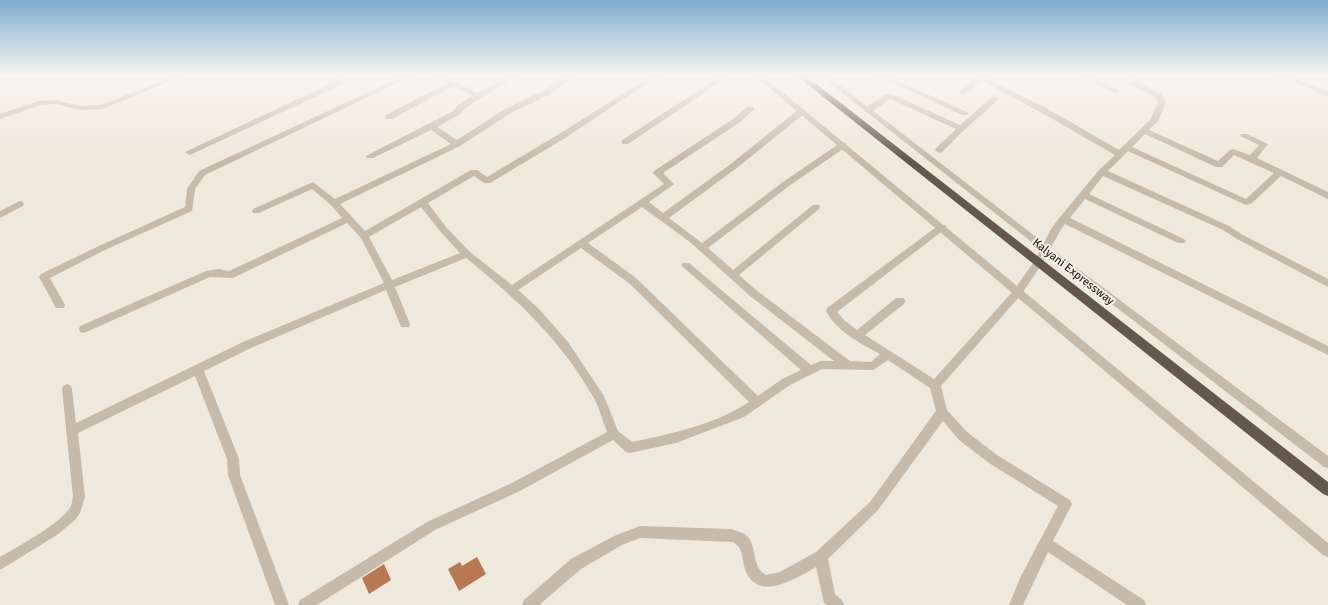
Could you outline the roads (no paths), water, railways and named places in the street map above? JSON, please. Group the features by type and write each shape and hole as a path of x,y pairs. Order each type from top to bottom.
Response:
{"highway":[{"name":"Kalyani Expressway","path":"837,104 1328,490"}],"street":[{"path":"0,117 36,104"},
{"path":"65,104 81,108 102,107 109,104"},
{"path":"189,152 292,104"},
{"path":"60,305 44,277 104,247 189,209 191,189 202,173 348,104"},
{"path":"389,117 413,104"},
{"path":"370,156 431,127 456,113 465,104"},
{"path":"334,202 436,155 457,144 508,111 522,104"},
{"path":"364,236 474,172 487,181 612,104"},
{"path":"625,142 682,104"},
{"path":"794,104 942,227 1017,293 1328,551"},
{"path":"861,104 1046,249 1328,463"},
{"path":"868,110 877,104"},
{"path":"908,104 961,128"},
{"path":"945,104 965,113"},
{"path":"939,150 961,128 989,104"},
{"path":"1033,104 1120,154"},
{"path":"936,385 1017,293 1039,262 1056,229 1102,172 1154,121 1161,104"},
{"path":"511,290 670,184 657,173 736,122 750,109"},
{"path":"663,218 735,165 802,111"},
{"path":"431,127 457,144"},
{"path":"1144,131 1219,165 1233,152 1252,159 1328,196"},
{"path":"1244,136 1264,144 1252,159"},
{"path":"702,248 786,184 843,145"},
{"path":"1127,148 1246,202 1249,201 1280,172"},
{"path":"1102,172 1226,228 1240,237 1328,283"},
{"path":"256,212 312,185 334,202 364,236 389,285 405,324"},
{"path":"1084,195 1181,241"},
{"path":"422,202 443,229 467,254 534,311 564,346 600,399 614,434 630,448 676,438 740,414 786,382 821,365 873,366 888,354"},
{"path":"642,202 702,248 753,293 848,366"},
{"path":"0,215 20,204"},
{"path":"733,276 816,207"},
{"path":"84,329 209,274 230,275 348,219"},
{"path":"1064,219 1328,352"},
{"path":"942,227 831,311 834,317 857,335 936,385 942,412 963,436 993,459 1066,504 1026,581 1016,605"},
{"path":"581,243 633,281 757,402"},
{"path":"71,431 247,345 467,254"},
{"path":"686,265 810,371"},
{"path":"857,335 900,301"},
{"path":"198,370 233,459 234,475 282,605"},
{"path":"0,564 56,527 76,510 79,497 67,389"},
{"path":"529,605 576,564 618,540 640,532 731,535 739,538 748,548 749,564 754,574 759,579 768,582 777,580 821,557 874,506 942,412"},
{"path":"305,605 431,526 516,487 614,434"},
{"path":"1045,543 1139,605"},
{"path":"821,557 830,598 837,605"}]}
